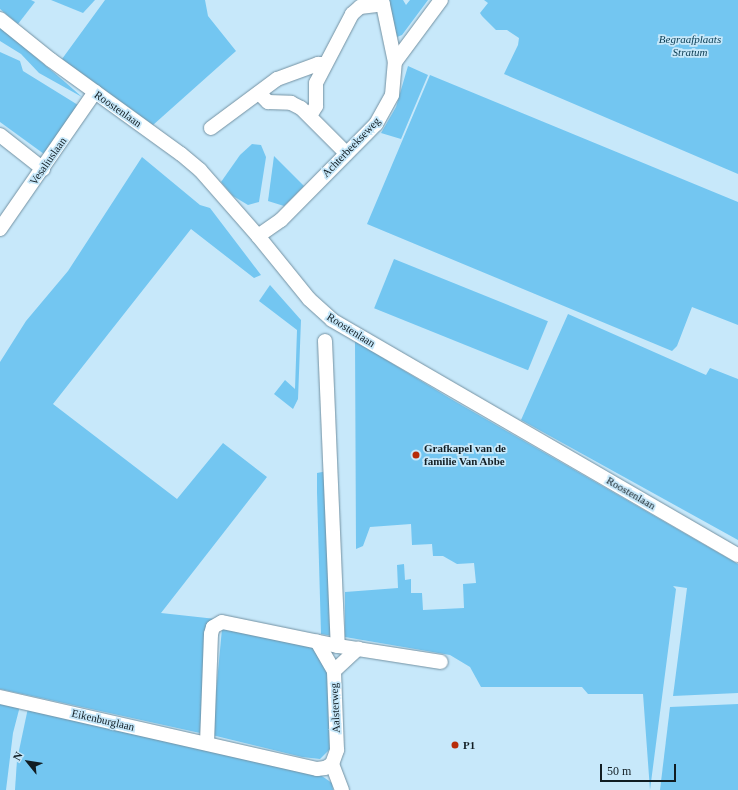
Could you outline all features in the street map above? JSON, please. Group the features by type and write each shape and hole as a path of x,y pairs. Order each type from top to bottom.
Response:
{"street":[{"path":"395,62 441,0"},
{"path":"310,116 316,106 314,88 325,64 355,9 382,2"},
{"name":"Achterbeekseweg","path":"258,236 281,220 376,124 388,106 394,84 395,62 382,2"},
{"name":"Roostenlaan","path":"0,19 95,92 181,154 200,170 258,236 309,299 332,320 738,555"},
{"path":"211,128 277,79 318,64 325,64"},
{"name":"Vesaliuslaan","path":"0,229 95,92"},
{"path":"259,93 268,102 296,105 310,116 346,153"},
{"path":"0,135 43,169"},
{"path":"325,341 338,646"},
{"path":"342,790 332,764 317,769 207,743 210,634 214,628 222,622 338,646 441,662"},
{"path":"317,641 334,670"},
{"name":"Aalsterweg","path":"332,764 337,750 334,670 358,649"},
{"name":"Eikenburglaan","path":"0,697 207,743"}],"green space":[{"path":"0,0 31,0 35,2 18,24 0,9"},
{"path":"51,0 95,0 83,13"},
{"path":"105,0 205,0 208,16 236,51 153,125 62,59"},
{"path":"388,0 403,0 406,5 410,0 428,0 402,35 397,37"},
{"name":"Begraafplaats Stratum","path":"484,0 738,0 738,174 504,74 518,45 519,38 507,30 496,30 482,16 480,13 488,3"},
{"path":"0,27 82,97 39,73 21,54 0,41"},
{"path":"0,52 20,61 23,71 78,105 44,154 0,122"},
{"path":"408,66 428,75 401,139 381,133 396,107"},
{"path":"430,75 738,202 738,325 692,307 677,346 672,351 367,224"},
{"path":"252,144 261,145 266,157 259,202 248,205 233,196 221,182 240,155"},
{"path":"274,156 304,186 284,206 268,201"},
{"path":"142,157 200,205 210,208 261,275 254,278 191,229 53,404 177,499 223,443 267,477 161,613 216,619 207,647 200,733 0,689 0,362 26,321 68,271"},
{"path":"394,259 548,321 528,370 374,308"},
{"path":"270,285 301,320 298,399 293,409 274,394 285,380 295,389 297,330 259,301"},
{"path":"568,314 706,375 710,368 738,379 738,540 521,420"},
{"path":"355,341 451,399 738,564 738,693 673,696 687,588 673,586 676,589 650,790 643,694 588,694 582,687 481,687 470,667 450,655 345,637 345,592 398,588 397,565 404,564 405,580 411,579 411,593 422,593 423,610 464,608 463,584 476,583 474,563 457,564 443,556 433,556 432,544 412,545 411,524 370,527 363,546 356,549"},
{"path":"333,470 333,636 321,634 317,473"},
{"path":"222,629 307,642 330,666 334,745 320,759 302,757 212,735"},
{"path":"0,701 20,706 13,733 6,790 0,790"},
{"path":"738,704 738,790 660,790 670,707"},
{"path":"28,708 316,772 332,783 333,790 15,790 17,760"}],"place":[{"name":"Grafkapel van de familie Van Abbe","path":"416,455"},
{"name":"P1","path":"455,745"}]}
